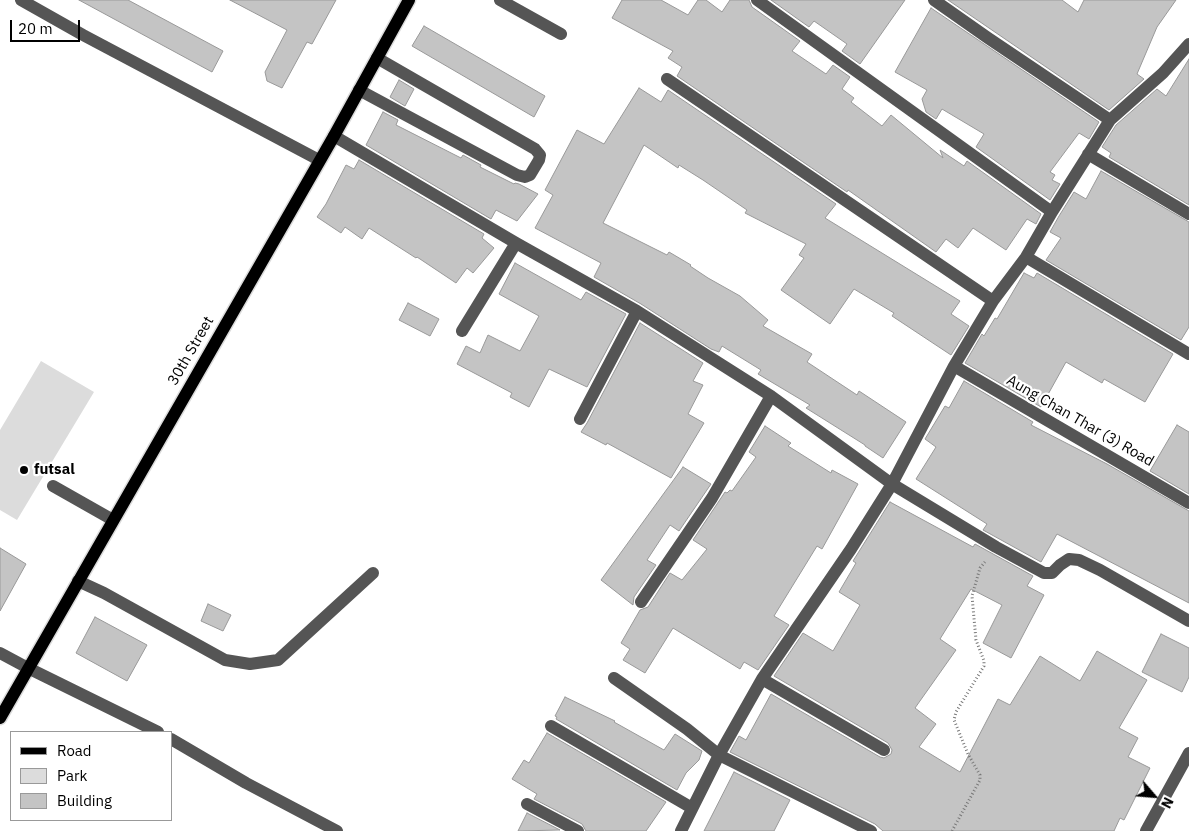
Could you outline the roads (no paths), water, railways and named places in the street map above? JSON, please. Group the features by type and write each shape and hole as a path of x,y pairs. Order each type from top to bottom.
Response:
{"main road":[{"name":"30th Street","path":"0,718 334,136 409,0"}],"street":[{"path":"21,0 83,35 319,160"},
{"path":"500,0 561,34"},
{"path":"757,0 1052,212"},
{"path":"934,0 1110,120"},
{"path":"681,831 719,755 762,679 851,549 892,484 954,366 993,301 1026,257 1110,120 1163,74 1189,44"},
{"path":"359,90 517,175 525,177 530,175 539,160 540,155 535,149 377,58"},
{"path":"667,79 993,301"},
{"path":"334,136 516,243 637,311 771,396 892,484 996,547 1044,573 1052,573 1069,559 1078,560 1100,570 1189,621"},
{"path":"1088,154 1189,214"},
{"path":"462,331 516,243"},
{"path":"1026,257 1189,354"},
{"path":"580,418 637,311"},
{"name":"Aung Chan Thar (3) Road","path":"954,366 1189,503"},
{"path":"641,602 712,498 771,396"},
{"path":"52,486 113,520"},
{"path":"78,581 104,593 225,660 250,664 278,660 373,574"},
{"path":"0,653 156,731"},
{"path":"614,678 687,729 719,755 872,831"},
{"path":"762,679 884,750"},
{"path":"551,726 692,808"},
{"path":"172,740 246,783 337,831"},
{"path":"1146,831 1189,753"},
{"path":"527,804 578,831"}],"place":[{"name":"futsal","path":"24,470"}]}
